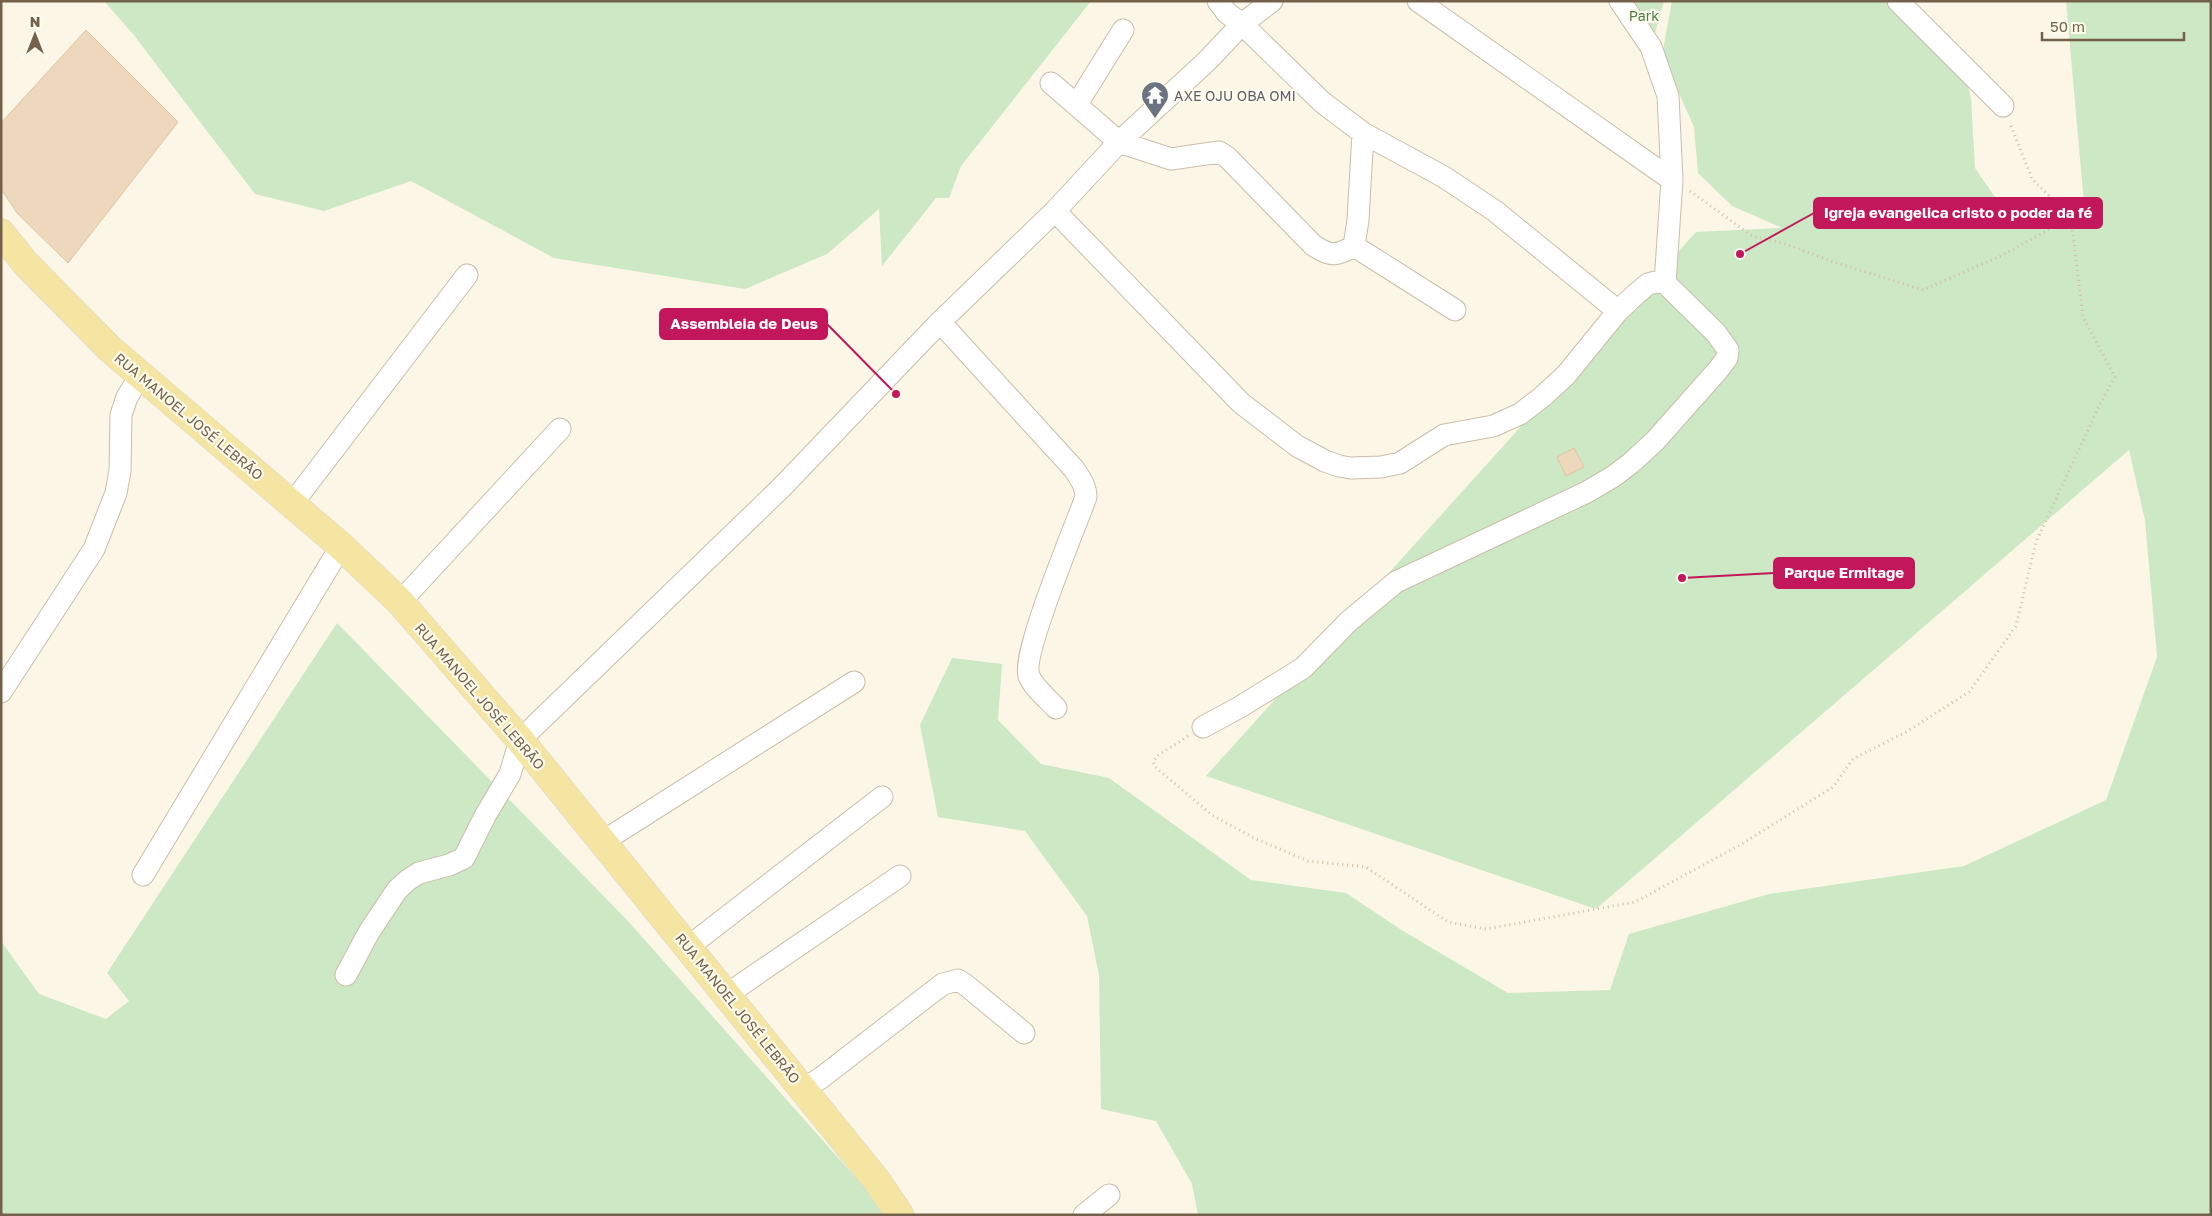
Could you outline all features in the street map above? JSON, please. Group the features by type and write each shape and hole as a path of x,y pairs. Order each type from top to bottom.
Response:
{"main road":[{"name":"RUA MANOEL JOSÉ LEBRÃO","path":"1,233 26,264 110,349 341,546 400,602 520,740 877,1181 900,1215"}],"street":[{"path":"1218,1 1228,13 1242,24 1322,102 1363,133 1444,177 1495,211 1618,311"},
{"path":"346,974 358,950 388,901 408,880 419,873 449,865 464,858 485,816 510,774 520,740 780,488 940,322 1055,211 1119,142 1207,61 1242,24 1272,1"},
{"path":"1418,1 1672,180"},
{"path":"1620,1 1651,47 1668,96 1672,180 1665,283"},
{"path":"1898,1 2003,106"},
{"path":"1077,104 1123,30"},
{"path":"1051,82 1119,142 1171,159 1219,152 1227,157 1313,245 1324,253 1342,253 1354,246"},
{"path":"1354,246 1358,220 1363,133"},
{"path":"1055,211 1241,403 1297,446 1339,466 1351,468 1380,467 1400,463 1444,436 1493,426 1520,414 1566,375 1618,311 1648,284 1656,282 1665,283 1716,333 1728,350 1727,358 1718,370 1655,441 1614,476 1587,492 1396,582 1349,621 1303,668 1240,707 1203,727"},
{"path":"1354,246 1455,310"},
{"path":"292,504 467,275"},
{"path":"940,322 1074,469 1086,491 1086,497 1067,544 1027,662 1028,675 1036,688 1056,708"},
{"path":"1,692 98,542 116,493 120,470 121,415 127,397 141,375"},
{"path":"400,602 560,429"},
{"path":"143,875 341,546"},
{"path":"602,842 854,682"},
{"path":"688,947 882,797"},
{"path":"726,995 900,876"},
{"path":"803,1089 821,1078 931,993 950,982 958,980 1024,1034"},
{"path":"1084,1215 1109,1195"}],"path":[{"path":"1203,727 1157,756 1153,762 1155,767 1212,815 1252,837 1308,861 1366,867 1448,922 1486,929 1635,902 1740,845 1833,786 1853,759 1906,732 1969,692 2016,626 2036,542 2100,404 2115,377 2083,317 2071,217 2032,179 2003,106"},
{"path":"1672,180 1752,236 1783,243 1828,260 1923,290 2003,255 2071,217"}],"green space":[{"path":"104,1 1091,1 961,166 949,198 936,198 882,266 879,209 827,254 745,289 554,258 411,181 324,211 255,194 133,34"},
{"name":"Park","path":"1613,1 1664,1 1651,47"},
{"path":"1672,1 1897,1 1959,52 1971,98 1975,168 2010,219 2071,217 2086,226 2066,1 2211,1 2211,1215 1198,1215 1192,1184 1156,1121 1101,1109 1099,975 1087,916 1025,831 938,817 920,725 952,658 1002,664 998,720 1041,764 1109,778 1251,880 1346,893 1403,931 1508,993 1610,990 1629,934 1769,894 1964,866 2106,800 2157,657 2145,520 2129,450 1596,909 1206,776 1696,232 1782,228 1732,206 1698,173 1694,127 1662,55"},
{"path":"337,623 627,920 889,1215 1,1215 1,941 39,994 106,1019 129,1001 107,973"}],"building":[{"path":"86,30 178,122 68,263 17,213 1,189 1,123"},
{"path":"1574,448 1584,467 1566,476 1557,457"}],"place":[{"name":"AXE OJU OBA OMI","path":"1155,119"},
{"name":"Igreja evangelica cristo o poder da fé","path":"1740,254"},
{"name":"Assembleia de Deus","path":"896,394"},
{"name":"Parque Ermitage","path":"1682,578"}]}
